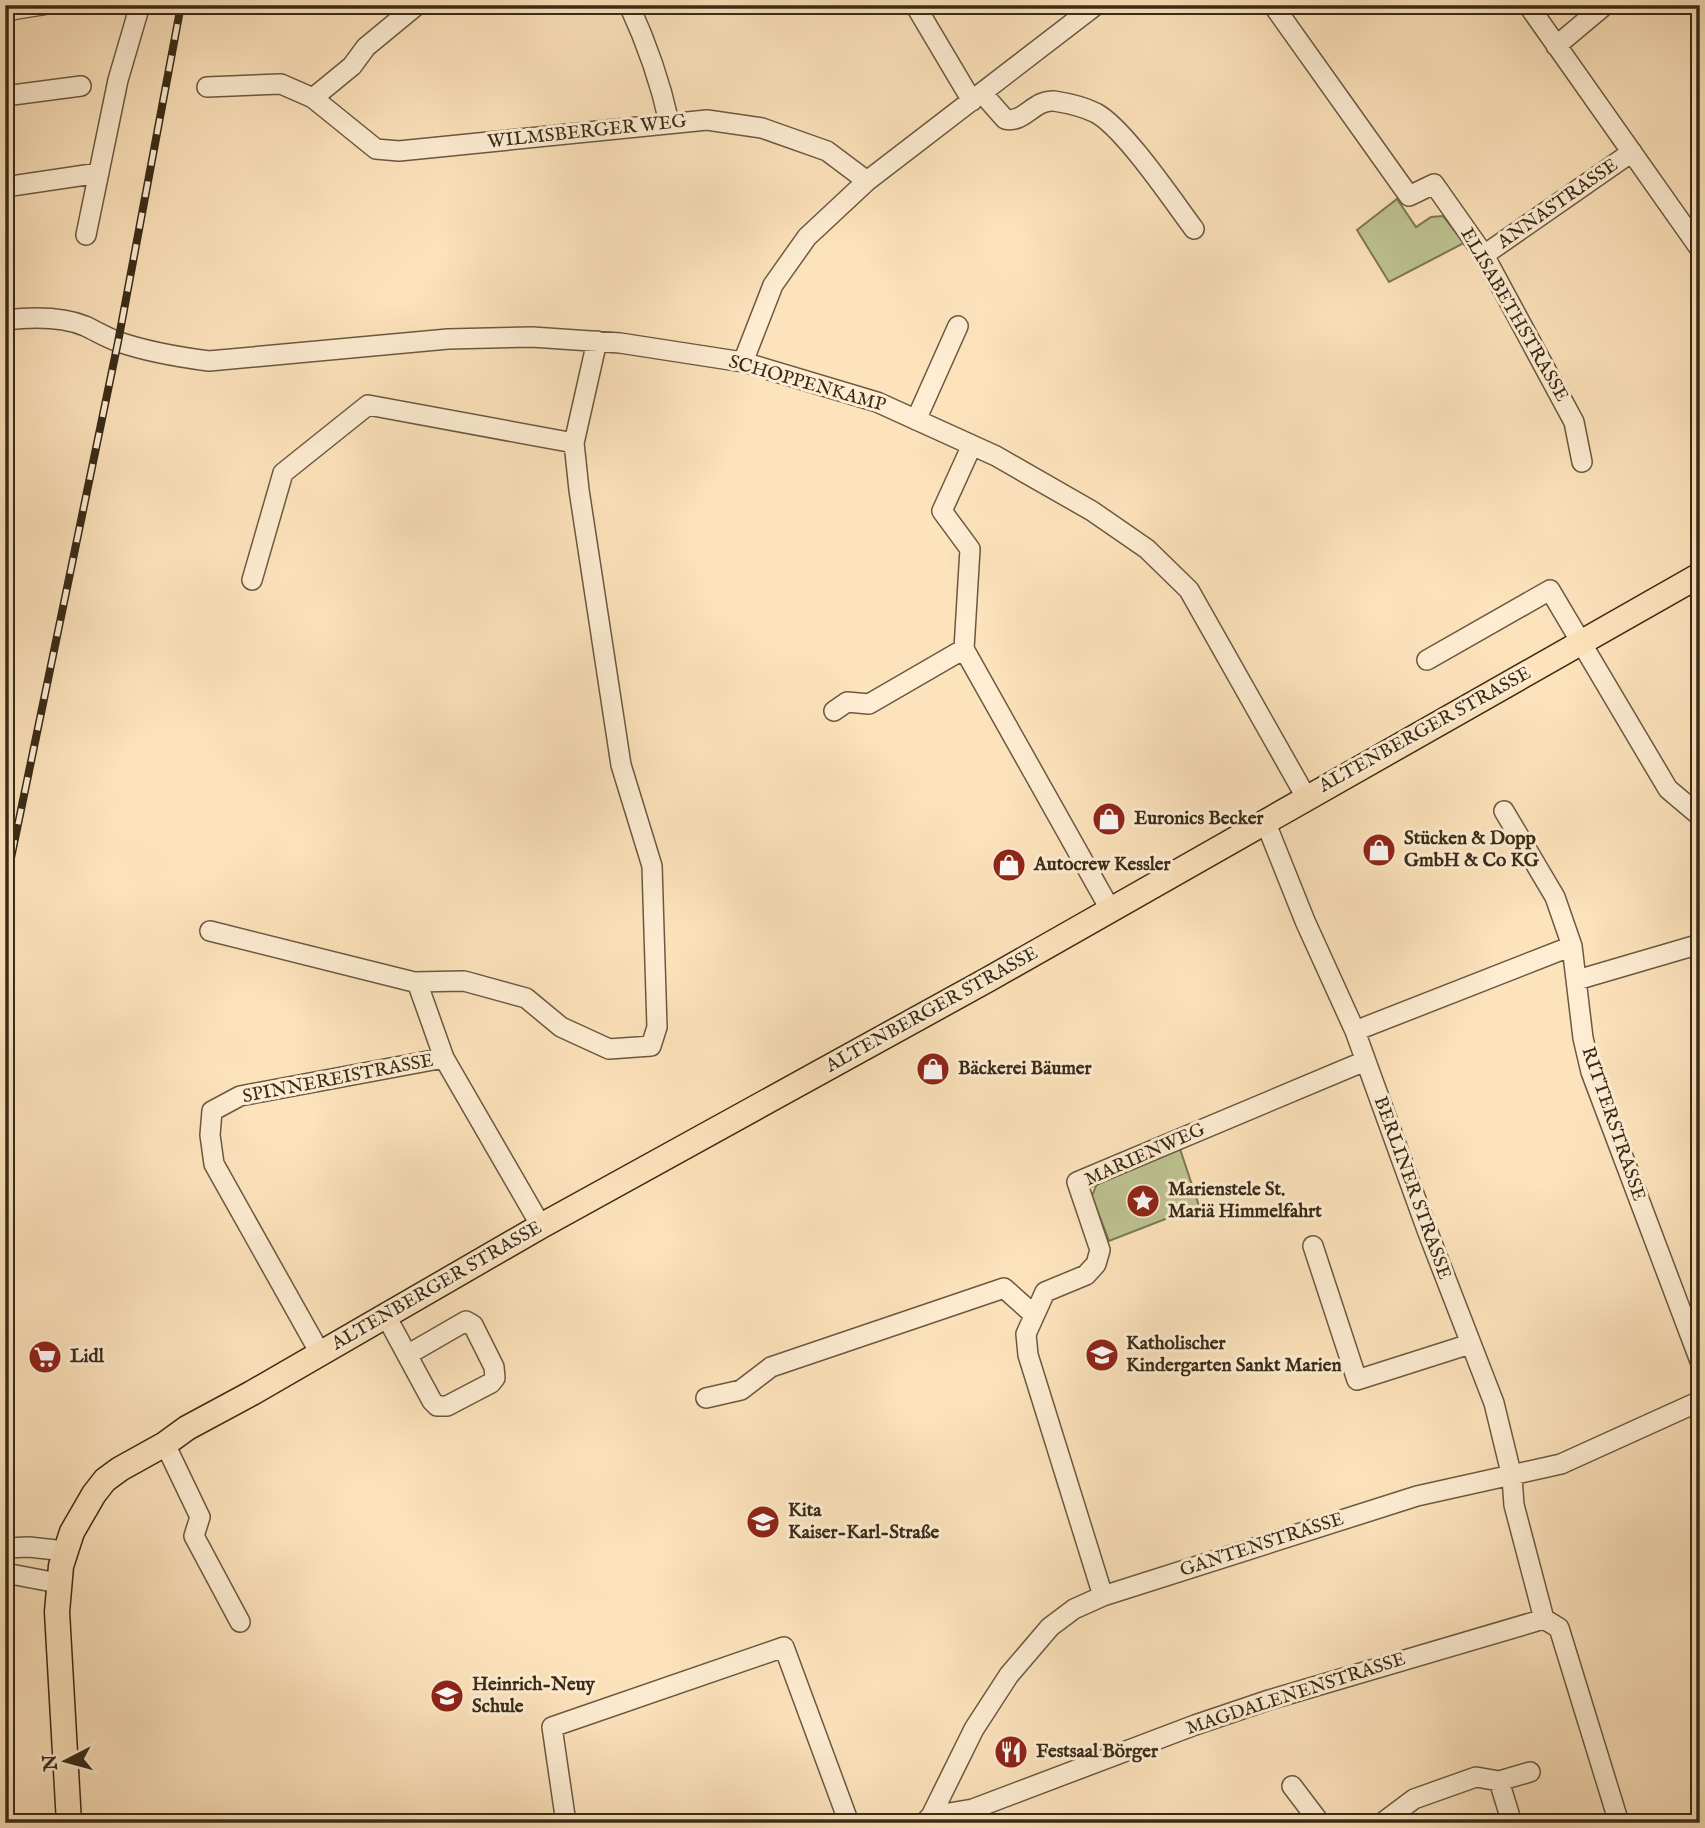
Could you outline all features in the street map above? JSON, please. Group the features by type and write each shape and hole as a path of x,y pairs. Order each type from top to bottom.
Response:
{"main road":[{"name":"ALTENBERGER STRASSE","path":"69,1823 57,1624 58,1583 65,1551 82,1513 105,1480 187,1428 541,1226 989,979 1700,575"}],"street":[{"path":"5,11 42,5"},
{"path":"86,235 118,80 140,5"},
{"path":"313,98 352,66 366,47 417,5"},
{"path":"629,5 659,78 669,122"},
{"path":"915,5 977,97 1010,120 1018,118 1043,101 1097,114 1121,134 1195,229"},
{"path":"743,362 773,285 807,237 867,181 1096,5"},
{"name":"ELISABETHSTRASSE","path":"1273,5 1409,196 1434,184 1484,255 1574,422 1581,462"},
{"path":"1528,5 1700,249"},
{"path":"1556,46 1605,5"},
{"name":"WILMSBERGER WEG","path":"207,87 281,83 313,98 376,149 398,151 707,120 762,128 827,152 867,181"},
{"path":"5,96 81,86"},
{"name":"ANNASTRASSE","path":"1484,255 1632,152"},
{"path":"5,187 99,173"},
{"name":"SCHOPPENKAMP","path":"5,320 60,320 83,326 118,342 158,353 208,360 448,339 532,337 597,341 743,362 877,402 996,456 1091,511 1147,549 1189,590 1306,797"},
{"path":"916,420 958,326"},
{"path":"210,931 417,982 464,981 526,998 561,1027 609,1049 651,1046 657,1027 652,866 621,765 574,443 597,341"},
{"path":"253,580 283,473 368,405 574,443"},
{"path":"972,445 942,511 970,549 964,649 1110,909"},
{"path":"1427,660 1550,590 1668,789 1700,816"},
{"path":"834,711 847,702 869,704 964,649"},
{"name":"RITTERSTRASSE","path":"1504,811 1555,897 1572,946 1583,1038 1591,1072 1700,1361"},
{"name":"BERLINER STRASSE","path":"1265,821 1355,1031 1494,1403 1512,1477 1514,1505 1544,1619"},
{"path":"1577,980 1700,944"},
{"path":"1355,1031 1572,946"},
{"path":"417,982 444,1058 541,1226"},
{"name":"SPINNEREISTRASSE","path":"320,1353 214,1164 210,1135 212,1111 240,1096 444,1058"},
{"name":"MARIENWEG","path":"1103,1596 1028,1354 1026,1334 1045,1292 1086,1275 1096,1264 1100,1250 1077,1182 1365,1061"},
{"path":"1313,1246 1357,1380 1471,1344"},
{"path":"706,1398 741,1390 771,1367 1004,1288 1033,1314"},
{"path":"386,1316 407,1355 432,1401 441,1408 491,1383 495,1378 494,1367 472,1325 466,1321 407,1355"},
{"name":"GANTENSTRASSE","path":"928,1819 974,1729 1009,1675 1050,1627 1074,1609 1103,1596 1417,1496 1561,1464 1700,1401"},
{"path":"165,1444 200,1517 194,1536 240,1622"},
{"path":"5,1548 29,1547 65,1551"},
{"path":"5,1573 58,1583"},
{"path":"1544,1619 1559,1628 1619,1823"},
{"name":"MAGDALENENSTRASSE","path":"928,1819 973,1809 1195,1725 1269,1700 1544,1619"},
{"path":"566,1823 552,1727 784,1647 849,1823"},
{"path":"1382,1823 1414,1799 1476,1777 1499,1781 1530,1772"},
{"path":"1499,1781 1512,1823"},
{"path":"1292,1786 1320,1823"}],"green space":[{"path":"1397,199 1416,227 1431,217 1443,216 1464,243 1389,282 1357,230"},
{"path":"1180,1149 1199,1206 1109,1241 1092,1196 1098,1181"}],"railway":[{"path":"5,887 118,342 181,5"}],"place":[{"name":"Euronics Becker","path":"1109,819"},
{"name":"Stücken & Dopp GmbH & Co KG","path":"1379,850"},
{"name":"Autocrew Kessler","path":"1009,865"},
{"name":"Bäckerei Bäumer","path":"933,1069"},
{"name":"Marienstele St. Mariä Himmelfahrt","path":"1143,1201"},
{"name":"Katholischer Kindergarten Sankt Marien","path":"1102,1355"},
{"name":"Lidl","path":"45,1357"},
{"name":"Kita Kaiser-Karl-Straße","path":"763,1522"},
{"name":"Heinrich-Neuy Schule","path":"447,1696"},
{"name":"Festsaal Börger","path":"1011,1752"}]}
